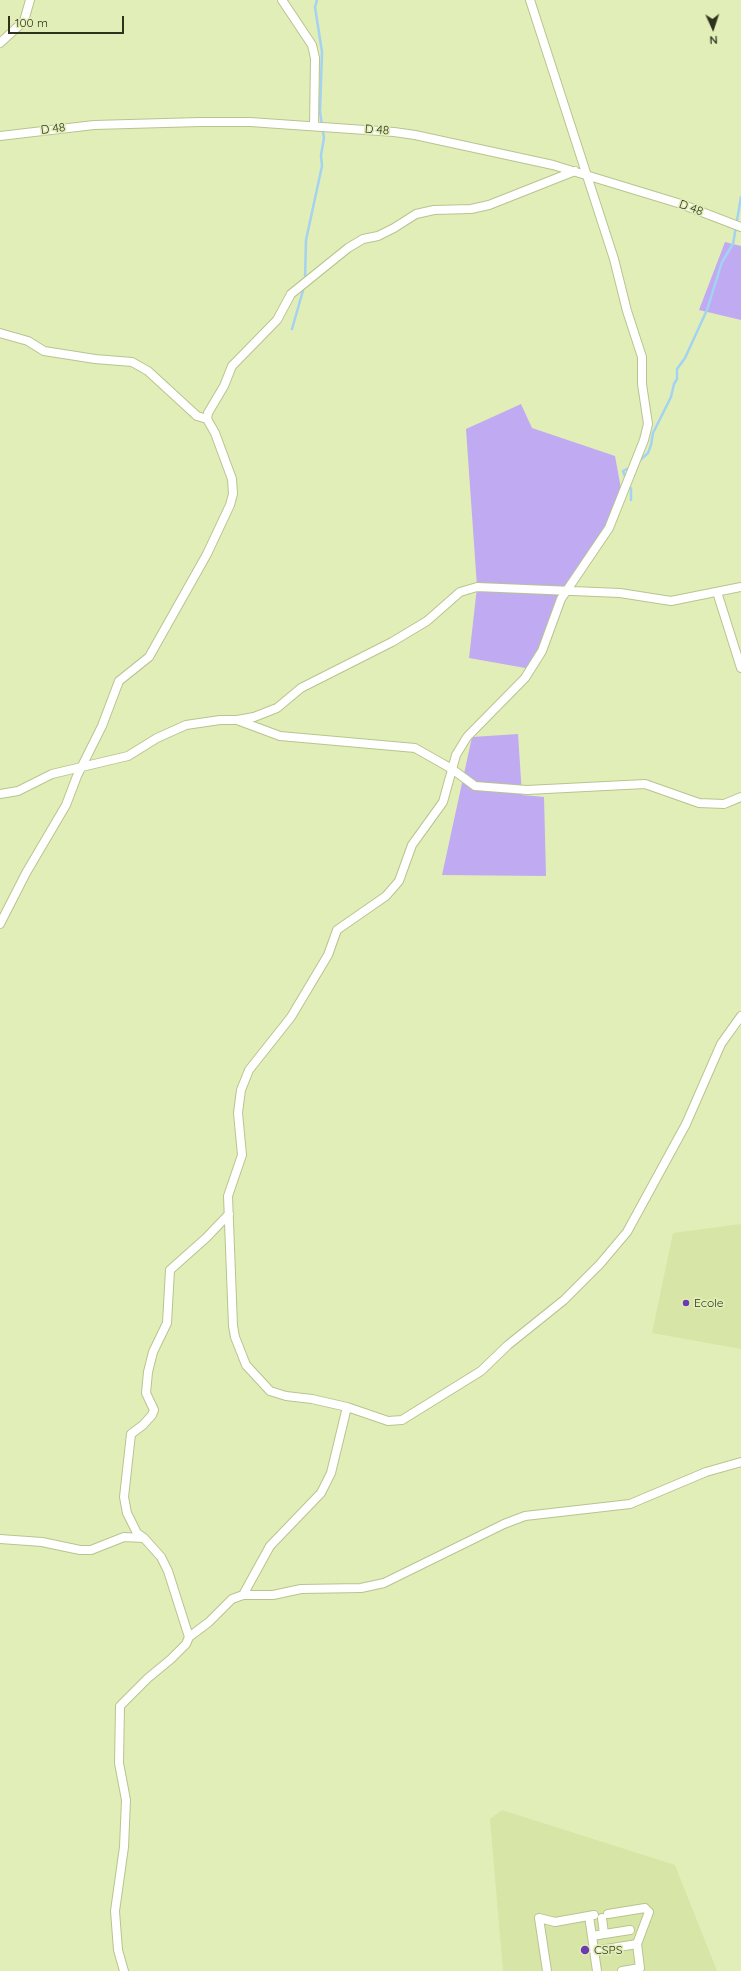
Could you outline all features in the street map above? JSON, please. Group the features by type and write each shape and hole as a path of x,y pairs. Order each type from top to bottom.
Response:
{"street":[{"path":"0,43 24,21 30,0"},
{"path":"282,0 312,45 315,58 314,126"},
{"path":"530,0 585,174 614,259 627,311 642,357 642,384 648,424 644,440 609,528 561,599 542,651 525,678 467,738 456,755 443,802 412,845 399,881 386,896 337,930 328,955 291,1018 249,1070 240,1097 238,1113 242,1155 228,1196 233,1326 246,1365 270,1391 286,1396 312,1398 347,1407 388,1421 402,1420 481,1371 508,1345 564,1300 600,1264 627,1232 686,1124 721,1044 741,1016"},
{"name":"D 48","path":"0,136 65,128 122,124 208,122 314,126 415,135 575,171 681,204 737,226"},
{"path":"207,419 208,414 224,386 232,366 276,320 291,294 348,248 362,239 378,236 416,214 434,210 471,209 489,205 575,171"},
{"path":"0,333 28,341 44,351 132,362 148,371 197,416 207,419 215,433 232,479 233,494 230,505 207,554 149,657 119,681 102,726 82,766 66,805 26,873 0,924"},
{"path":"0,794 18,791 52,774 128,756 157,738 186,725 254,717 277,708 301,688 392,642 427,621 460,592 476,588 620,593 671,601 684,600 741,588"},
{"path":"717,592 741,668"},
{"path":"236,720 280,736 415,748 452,769 475,786 527,790 645,784 698,803 724,804 741,797"},
{"path":"189,1637 168,1571 161,1558 144,1538 137,1533 127,1513 124,1497 131,1434 143,1425 152,1415 154,1410 146,1393 148,1372 153,1352 167,1323 170,1270 206,1238 229,1214"},
{"path":"243,1595 270,1546 321,1493 331,1473 347,1407"},
{"path":"124,1971 118,1950 115,1911 124,1847 126,1800 118,1763 120,1706 148,1678 186,1644 189,1637 209,1622 232,1599 243,1595 274,1595 301,1590 361,1588 384,1583 504,1524 525,1516 630,1504 706,1472 741,1462"},
{"path":"0,1539 42,1542 80,1550 91,1550 124,1537 144,1538"},
{"path":"547,1971 539,1918 555,1922 645,1908 650,1912 637,1944 640,1968 622,1971"},
{"path":"598,1916 604,1934"},
{"path":"597,1971 592,1936 598,1916"},
{"path":"592,1936 630,1930"},
{"path":"594,1951 637,1944"}],"shaded area":[{"path":"725,242 741,246 741,320 699,310"},
{"path":"521,404 532,428 615,456 622,494 609,528 561,599 531,669 469,658 477,587 466,429"},
{"path":"518,734 522,795 544,797 546,876 442,875 472,737"},
{"path":"741,1224 741,1349 652,1333 673,1233"},
{"path":"502,1810 675,1865 717,1971 503,1971 490,1819"}],"waterway":[{"path":"305,280 306,240 322,166 321,155 324,138 320,112 322,52 315,7 317,0"},
{"path":"638,462 648,453 653,433 671,397 674,384 677,379 677,369 685,358 707,310 722,262 733,244 741,197"},
{"path":"292,329 304,287"},
{"path":"626,479 623,471 631,467"},
{"path":"629,485 631,489 631,500"}],"place":[{"name":"Ecole","path":"686,1303"},
{"name":"CSPS","path":"585,1950"}]}
